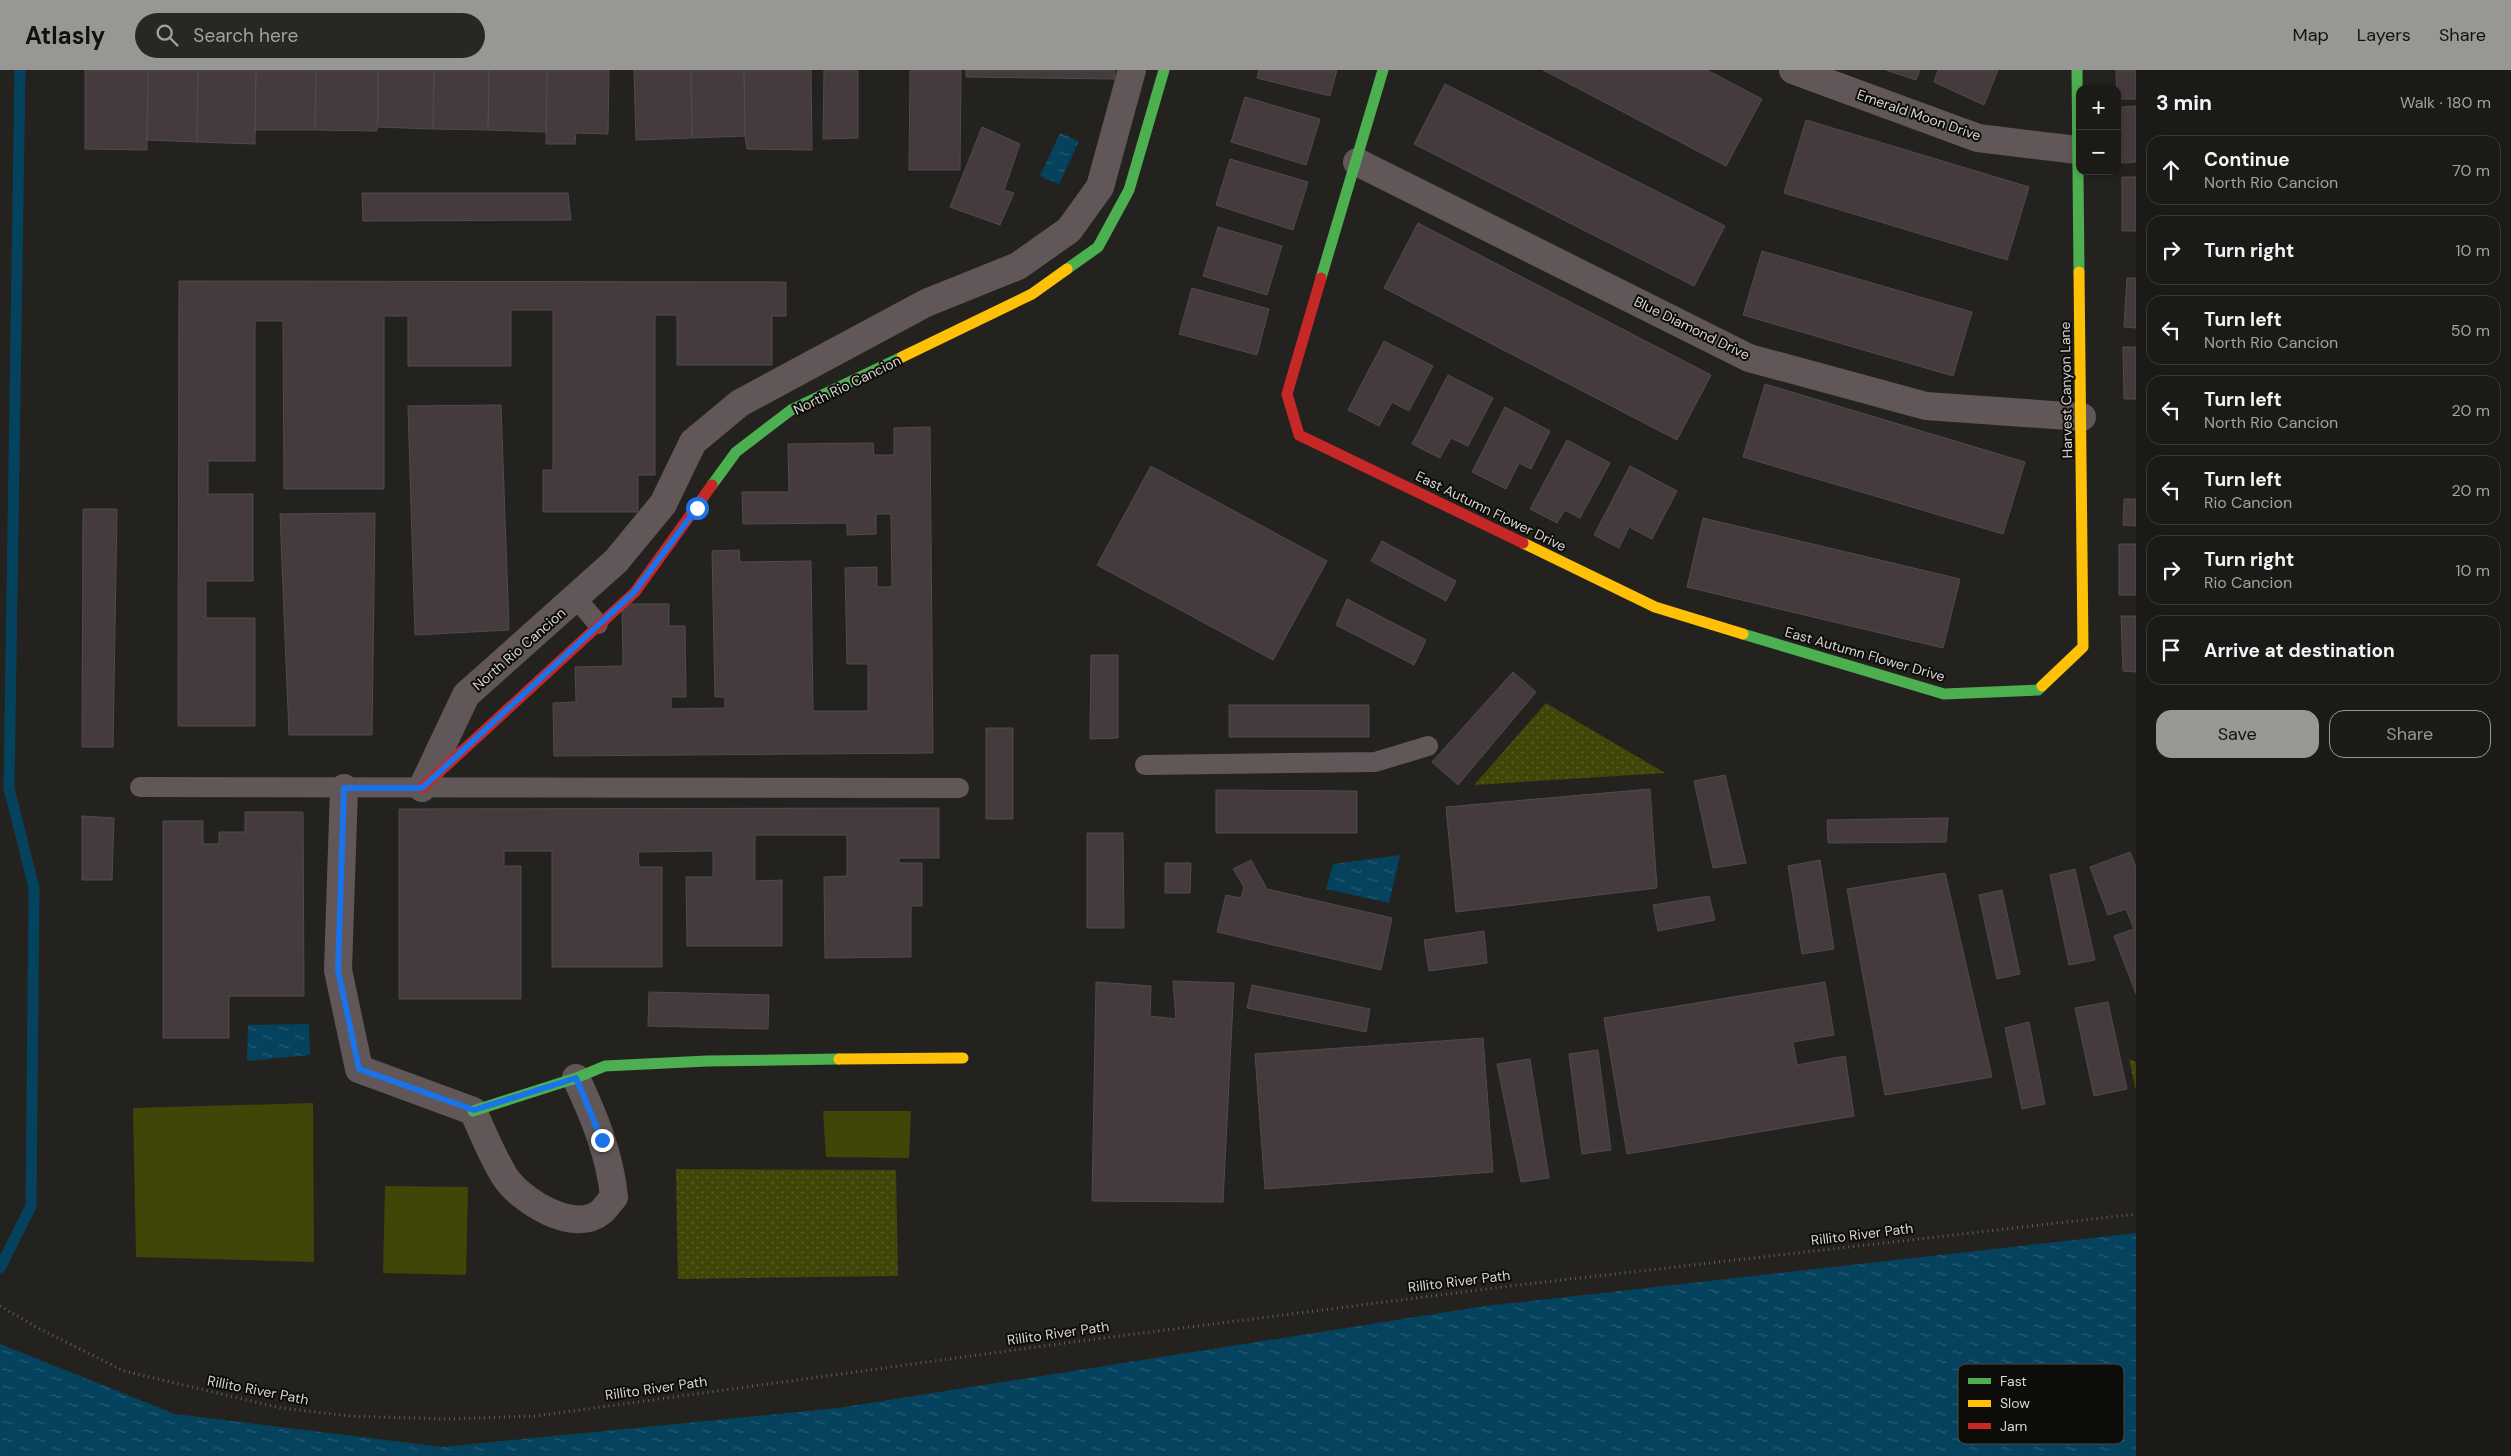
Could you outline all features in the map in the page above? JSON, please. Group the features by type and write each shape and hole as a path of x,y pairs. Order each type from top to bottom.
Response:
{"street":[{"name":"North Rio Cancion","path":"422,788 466,695 616,560 664,504 693,442 740,402 926,304 1018,266 1069,230 1100,187 1132,70"},
{"name":"North Rio Cancion","path":"422,788 634,592 736,452 792,410 1032,294 1098,247 1129,190 1164,70"},
{"name":"East Autumn Flower Drive","path":"1383,70 1287,394 1300,435 1655,607 1944,694 2038,690"},
{"name":"Emerald Moon Drive","path":"1793,70 1978,138 2076,150"},
{"name":"Harvest Canyon Lane","path":"2077,70 2078,130"},
{"name":"Blue Diamond Drive","path":"1357,162 1749,358 1926,406 2082,417"},
{"name":"Harvest Canyon Lane","path":"2038,690 2083,647 2078,175"},
{"path":"344,788 338,970 359,1069 474,1110 576,1078 605,1066 614,1065 707,1061 963,1058"},
{"path":"474,1110 506,1177 518,1191 539,1208 562,1216 582,1219 600,1213 614,1197 612,1172 592,1112 576,1078"}],"lane":[{"path":"576,598 598,624"},
{"path":"1145,765 1375,762 1428,746"},
{"path":"140,787 959,788"}],"path":[{"name":"Rillito River Path","path":"0,1306 40,1329 124,1371 281,1408 350,1416 436,1418 536,1416 1060,1344 1510,1286 2136,1214"}],"shaded area":[{"path":"1546,703 1665,773 1474,785"},
{"path":"2129,1059 2136,1062 2136,1091"},
{"path":"313,1103 314,1262 136,1257 133,1108"},
{"path":"823,1111 911,1111 909,1158 826,1157"},
{"path":"676,1169 896,1170 898,1276 678,1279"},
{"path":"385,1186 468,1187 466,1275 383,1273"}],"water":[{"path":"1060,133 1079,141 1059,184 1040,176"},
{"path":"1400,855 1389,903 1326,889 1333,864"},
{"path":"309,1024 310,1055 247,1061 248,1025"},
{"path":"2136,1233 2136,1456 0,1456 0,1344 175,1414 442,1447 838,1408 1485,1306"}],"building":[{"path":"85,70 148,70 147,150 85,149"},
{"path":"148,70 198,70 197,142 147,140"},
{"path":"198,70 256,70 255,144 197,142"},
{"path":"256,70 316,70 315,130 255,130"},
{"path":"316,70 378,70 377,131 315,130"},
{"path":"378,70 434,70 433,129 378,127"},
{"path":"434,70 489,70 488,130 433,129"},
{"path":"489,70 547,70 546,132 488,130"},
{"path":"547,70 609,70 608,134 576,133 575,144 546,144"},
{"path":"634,70 691,70 692,138 636,140"},
{"path":"691,70 744,70 745,136 692,138"},
{"path":"744,70 811,70 812,150 747,149 745,136"},
{"path":"824,70 858,70 858,138 823,139"},
{"path":"910,70 961,70 960,170 909,170"},
{"path":"966,70 1115,70 1115,79 966,77"},
{"path":"1259,70 1337,70 1330,96 1257,78"},
{"path":"1543,70 1707,70 1762,99 1726,166"},
{"path":"1886,70 1920,70 1916,80"},
{"path":"1938,70 1998,70 1984,105 1934,82"},
{"path":"2116,70 2136,70 2136,99 2121,99 2121,85 2117,85"},
{"path":"1445,84 1725,226 1694,286 1414,144"},
{"path":"1245,97 1320,119 1306,165 1231,142"},
{"path":"2136,106 2136,162 2121,163 2121,107"},
{"path":"1806,120 2029,187 2007,260 1784,193"},
{"path":"982,127 1020,144 1004,190 1014,193 1000,225 950,207"},
{"path":"1230,159 1308,182 1293,230 1216,205"},
{"path":"2122,177 2136,177 2136,231 2122,231"},
{"path":"362,193 568,193 571,220 363,221"},
{"path":"1418,223 1711,375 1677,440 1384,288"},
{"path":"1218,227 1282,246 1267,295 1203,276"},
{"path":"1762,251 1972,312 1953,376 1743,315"},
{"path":"2127,278 2136,278 2136,328 2124,327"},
{"path":"179,281 786,282 786,316 772,316 772,365 677,365 677,315 655,315 655,475 638,475 638,512 543,512 543,470 553,470 553,310 511,310 511,366 408,366 408,316 384,316 384,489 284,489 283,321 255,321 255,461 208,461 208,494 253,494 253,581 206,581 206,618 255,618 255,726 178,726"},
{"path":"1192,288 1269,309 1257,355 1179,334"},
{"path":"1384,341 1433,366 1409,411 1392,402 1379,426 1348,410"},
{"path":"2123,347 2136,347 2136,399 2124,399"},
{"path":"1448,375 1493,398 1468,446 1451,438 1440,458 1412,444"},
{"path":"1765,384 2025,462 2003,534 1743,457"},
{"path":"501,405 509,630 415,635 408,406"},
{"path":"1505,407 1550,431 1531,469 1519,463 1506,489 1472,472"},
{"path":"930,427 933,753 554,756 553,703 576,702 575,667 623,666 622,604 669,604 669,626 685,626 686,697 671,697 671,709 725,708 725,697 715,697 712,551 739,550 740,562 811,561 813,711 868,711 868,664 847,664 845,568 877,567 877,587 892,587 891,514 876,514 876,534 847,535 847,523 743,524 742,492 789,492 788,444 873,443 874,455 894,455 894,428"},
{"path":"1567,440 1610,463 1580,518 1565,510 1557,523 1530,509"},
{"path":"1151,466 1327,561 1273,660 1097,565"},
{"path":"1630,466 1677,491 1652,539 1629,527 1619,548 1594,535"},
{"path":"2124,499 2136,499 2136,526 2123,525"},
{"path":"83,509 117,509 113,747 82,747"},
{"path":"375,513 372,735 289,735 280,514"},
{"path":"1703,518 1960,579 1943,648 1687,587"},
{"path":"1382,541 1456,581 1446,601 1371,561"},
{"path":"2119,544 2136,544 2136,595 2119,595"},
{"path":"1347,599 1426,640 1414,665 1336,625"},
{"path":"2121,616 2136,616 2136,672 2123,671"},
{"path":"1091,655 1118,655 1118,738 1090,739"},
{"path":"1513,672 1536,692 1458,785 1432,762"},
{"path":"1229,705 1369,705 1369,737 1229,737"},
{"path":"986,728 1013,728 1013,819 986,819"},
{"path":"1725,775 1746,863 1713,868 1694,781"},
{"path":"1650,789 1657,888 1456,912 1446,807"},
{"path":"1216,790 1357,791 1357,833 1216,833"},
{"path":"939,808 939,858 899,858 899,863 922,863 922,906 911,906 911,957 825,958 824,877 847,876 847,835 755,835 755,881 782,880 782,946 687,946 686,877 713,877 713,851 638,852 639,867 662,867 662,967 552,967 552,851 504,851 504,866 521,866 521,999 399,999 399,809"},
{"path":"245,812 303,812 304,996 229,996 229,1038 163,1038 163,821 203,821 203,844 219,844 219,832 245,832"},
{"path":"82,816 114,818 112,880 82,880"},
{"path":"1948,818 1946,842 1828,843 1827,820"},
{"path":"1087,833 1123,833 1124,928 1087,928"},
{"path":"2130,852 2136,867 2136,994 2114,936 2134,929 2126,909 2108,915 2090,867"},
{"path":"1251,860 1267,889 1392,918 1381,970 1217,932 1226,895 1241,898 1244,887 1233,869"},
{"path":"1820,860 1834,949 1802,954 1788,866"},
{"path":"1165,863 1191,863 1190,893 1165,893"},
{"path":"2075,869 2095,960 2069,965 2050,875"},
{"path":"1945,873 1992,1077 1885,1095 1847,889"},
{"path":"2002,890 2020,974 1997,979 1979,895"},
{"path":"1709,896 1715,920 1658,931 1653,905"},
{"path":"1484,931 1487,963 1429,971 1424,940"},
{"path":"1173,981 1234,983 1223,1202 1092,1201 1096,982 1151,986 1150,1016 1176,1019"},
{"path":"1825,982 1834,1035 1793,1042 1797,1065 1845,1056 1854,1116 1627,1154 1604,1018"},
{"path":"1252,985 1370,1009 1366,1032 1247,1008"},
{"path":"649,992 769,995 768,1029 648,1026"},
{"path":"2108,1002 2127,1089 2094,1096 2075,1008"},
{"path":"2029,1022 2045,1104 2022,1109 2005,1028"},
{"path":"1483,1038 1493,1172 1265,1189 1255,1054"},
{"path":"1598,1050 1611,1150 1582,1154 1569,1054"},
{"path":"1530,1059 1549,1178 1521,1182 1497,1064"}],"waterway":[{"path":"0,1268 31,1206 34,888 9,788 20,70"}],"traffic: fast":[{"path":"1067,269 1098,247 1129,190 1164,70"},
{"path":"1321,278 1383,70"},
{"path":"2077,70 2079,272"},
{"path":"712,485 736,452 791,410 902,357"},
{"path":"1743,634 1944,694 2038,690 2042,686"},
{"path":"473,1111 576,1078 605,1066 707,1061 839,1059"}],"traffic: slow":[{"path":"902,357 1032,294 1067,269"},
{"path":"2042,686 2083,647 2079,272"},
{"path":"1523,543 1655,607 1743,634"},
{"path":"839,1059 963,1058"}],"traffic: jam":[{"path":"1321,278 1287,394 1299,435 1523,543"},
{"path":"422,788 635,592 712,485"}],"route":[{"path":"602,1140 592,1112 576,1078 474,1110 359,1069 338,970 344,788 422,788 584,636 634,592 697,508"}]}
